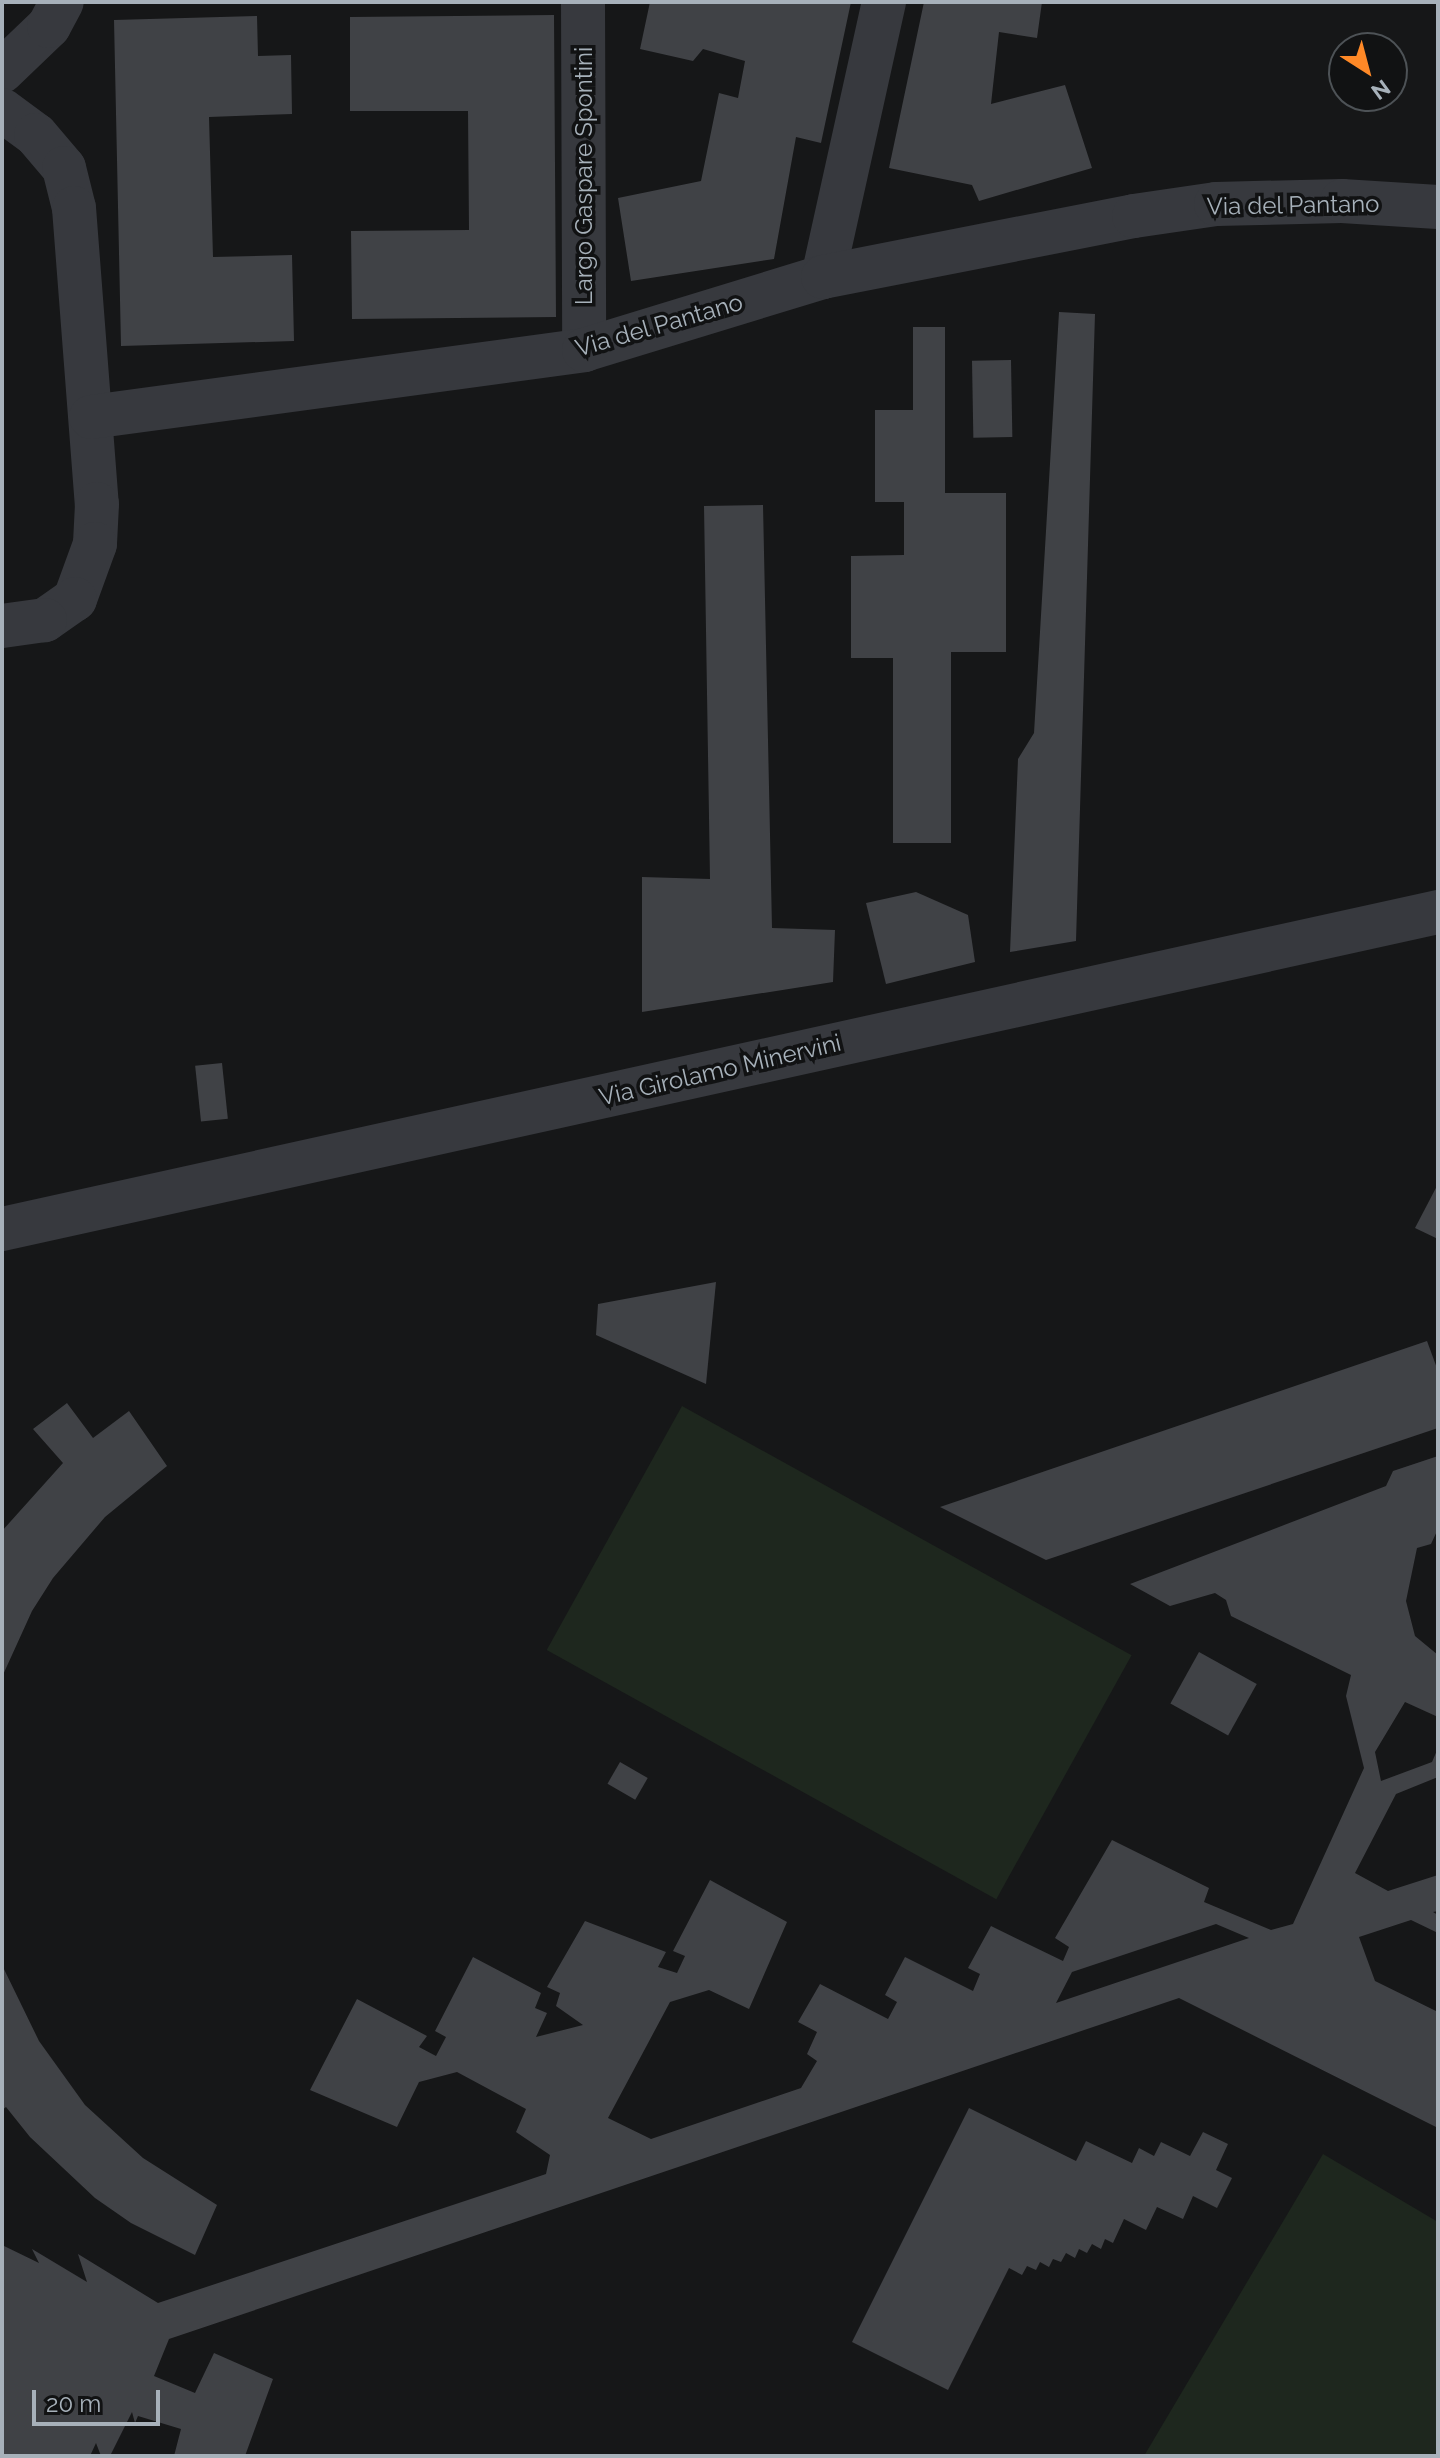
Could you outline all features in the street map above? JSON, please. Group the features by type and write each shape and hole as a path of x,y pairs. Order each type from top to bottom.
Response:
{"street":[{"path":"2,71 49,26 62,2"},
{"name":"Largo Gaspare Spontini","path":"583,2 584,350"},
{"path":"823,277 884,2"},
{"path":"2,110 36,135 64,168 74,208 91,417 95,544 85,580 75,599 45,620 2,626"},
{"name":"Via del Pantano","path":"91,417 584,350 823,277 1216,204 1342,201 1438,207"},
{"name":"Via Girolamo Minervini","path":"2,1229 1438,912"}],"shaded area":[{"path":"682,1406 1132,1655 996,1899 547,1650"},
{"path":"1323,2154 1438,2222 1438,2456 1144,2456"}],"building":[{"path":"650,2 851,2 821,143 796,137 774,259 631,281 618,198 701,181 719,93 738,98 745,61 703,49 693,61 640,49"},
{"path":"924,2 1042,2 1037,38 999,32 991,104 1065,85 1092,168 979,201 972,185 889,168"},
{"path":"554,15 556,317 352,319 351,231 469,230 468,111 350,111 350,17"},
{"path":"257,16 258,56 291,55 292,114 209,117 213,257 292,255 294,341 121,346 114,20"},
{"path":"1059,312 1095,314 1076,941 1010,952 1018,759 1034,733"},
{"path":"913,327 945,327 945,493 1006,493 1006,652 951,652 951,843 893,843 893,658 851,658 851,556 904,555 904,502 875,502 875,410 913,410"},
{"path":"1011,360 1012,437 973,438 972,361"},
{"path":"763,505 772,928 835,930 833,982 642,1012 642,877 710,879 704,506"},
{"path":"916,892 968,915 975,962 886,984 866,903"},
{"path":"222,1063 228,1119 201,1122 195,1066"},
{"path":"1438,1184 1438,1239 1415,1228"},
{"path":"716,1282 706,1384 596,1335 598,1304"},
{"path":"1427,1341 1438,1371 1438,1428 1046,1560 940,1507"},
{"path":"67,1403 93,1438 129,1411 167,1466 105,1517 53,1578 32,1611 2,1677 2,1531 63,1463 33,1429"},
{"path":"1438,1456 1438,1529 1431,1544 1417,1548 1406,1601 1415,1636 1438,1655 1438,1717 1405,1702 1375,1752 1381,1781 1432,1762 1438,1748 1438,1777 1396,1794 1355,1873 1388,1891 1438,1875 1438,1911 1433,1912 1438,1915 1438,1933 1411,1920 1359,1937 1375,1981 1438,2012 1438,2128 1179,1998 169,2339 154,2376 195,2393 214,2353 273,2379 245,2456 174,2456 181,2429 138,2416 135,2423 132,2412 110,2456 101,2456 96,2443 90,2456 2,2456 2,2245 39,2263 32,2249 87,2282 78,2254 158,2303 546,2174 550,2155 516,2132 526,2109 457,2072 419,2082 397,2127 310,2090 357,1999 427,2036 419,2047 436,2056 446,2037 435,2031 473,1957 541,1993 535,2008 547,2013 536,2037 583,2025 556,2006 560,1993 547,1987 585,1921 666,1952 658,1967 677,1973 685,1956 673,1951 710,1880 787,1922 749,2009 709,1990 670,2002 608,2118 651,2139 801,2088 817,2061 807,2054 817,2032 798,2022 820,1984 888,2019 897,2002 885,1995 905,1957 973,1991 980,1974 968,1968 991,1926 1063,1961 1069,1947 1055,1938 1112,1840 1209,1888 1204,1902 1271,1930 1293,1924 1364,1768 1346,1696 1351,1675 1231,1616 1226,1600 1215,1593 1170,1606 1130,1584 1386,1486 1393,1471","holes":["1216,1924 1249,1938 1056,2003 1072,1972"]},
{"path":"1199,1652 1257,1684 1228,1736 1170,1704"},
{"path":"620,1762 648,1778 635,1800 608,1784"},
{"path":"2,1965 39,2041 85,2105 143,2158 217,2205 195,2255 131,2223 95,2198 30,2137 6,2107 2,2110"},
{"path":"969,2108 1076,2161 1086,2141 1132,2163 1139,2148 1154,2156 1161,2142 1190,2156 1203,2132 1228,2144 1216,2170 1232,2178 1217,2208 1193,2196 1183,2219 1157,2207 1146,2230 1124,2219 1113,2243 1105,2239 1101,2249 1092,2244 1087,2253 1079,2249 1075,2258 1066,2253 1061,2262 1053,2259 1049,2267 1040,2262 1036,2270 1027,2266 1022,2275 1009,2268 948,2390 852,2342"}]}
